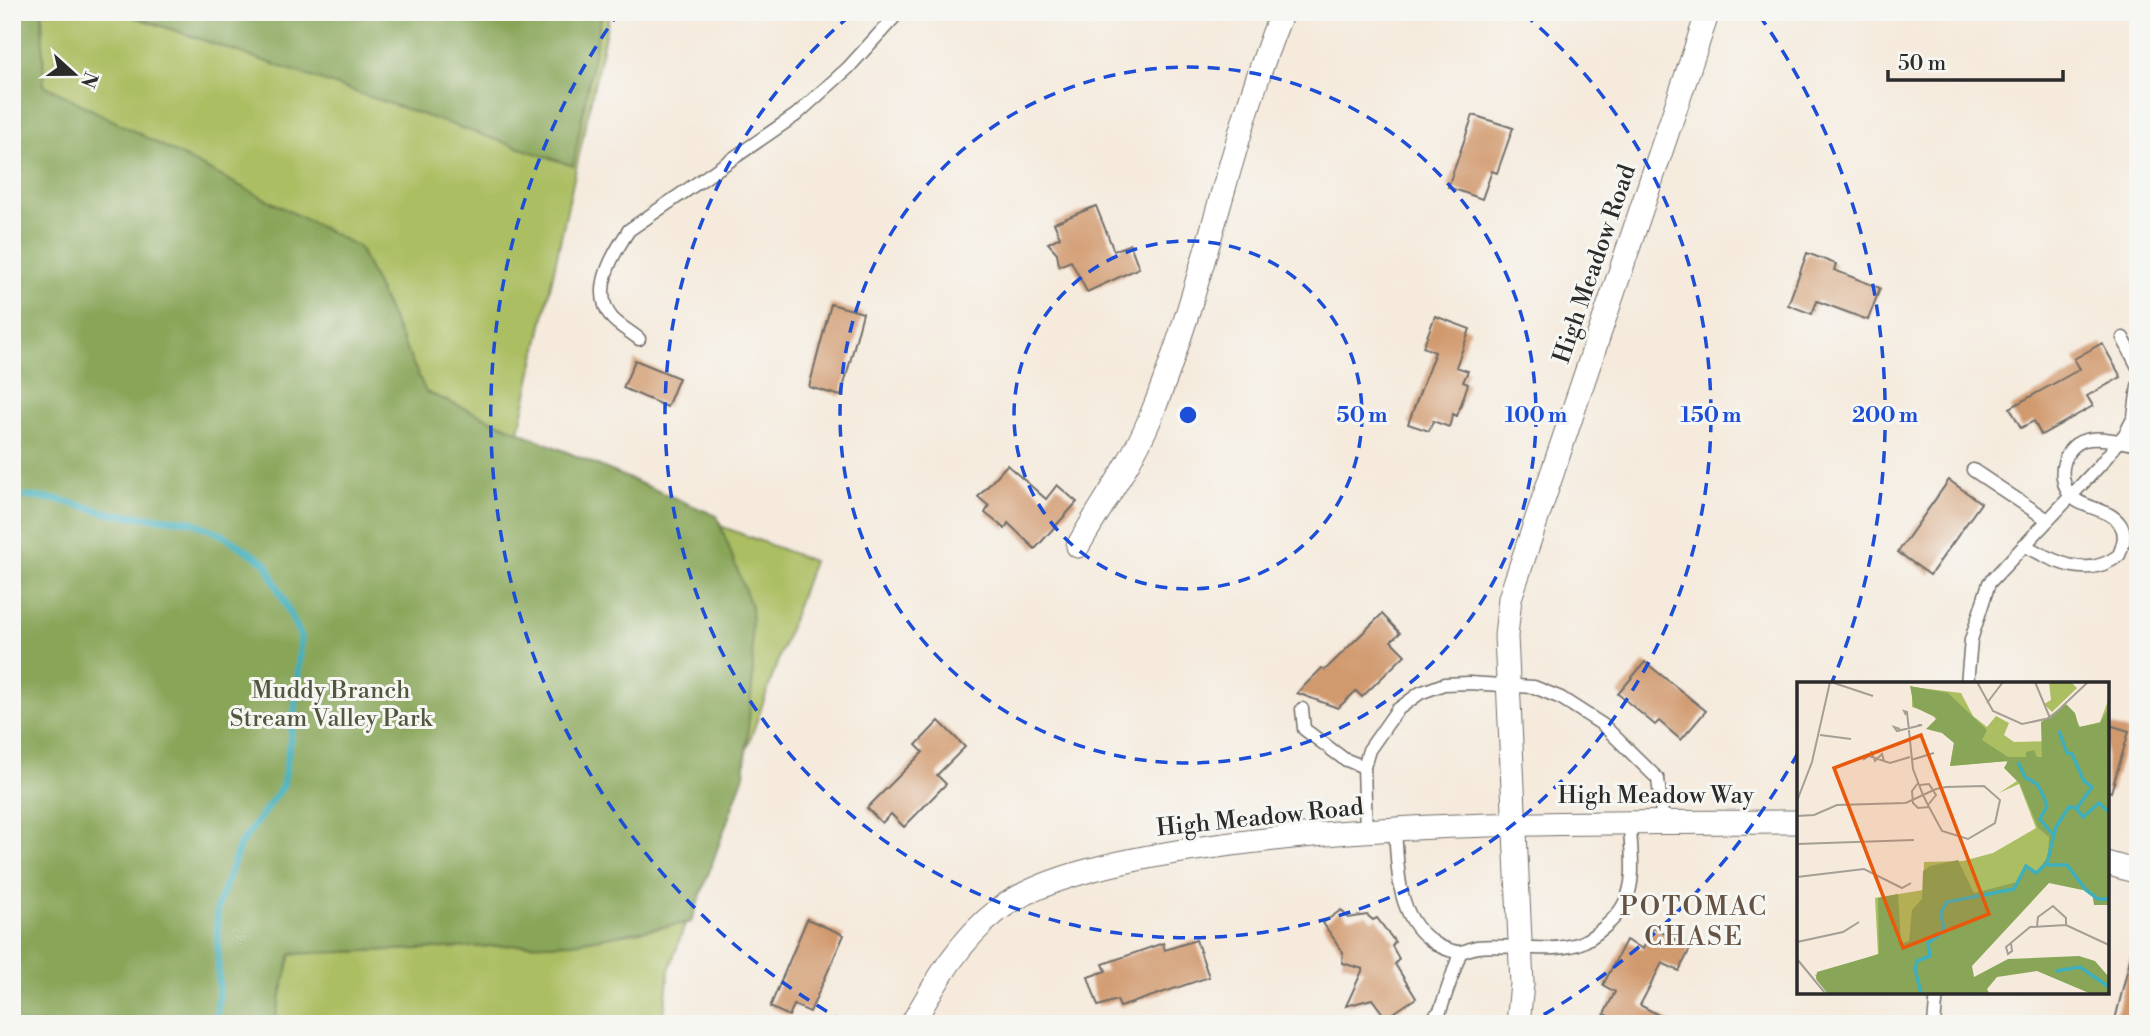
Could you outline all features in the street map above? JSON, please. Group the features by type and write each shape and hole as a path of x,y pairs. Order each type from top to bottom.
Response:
{"street":[{"path":"1078,546 1148,424 1190,310 1259,67 1282,12"},
{"name":"High Meadow Road","path":"1518,1024 1522,984 1507,683 1506,636 1510,598 1708,12"},
{"name":"High Meadow Way","path":"1513,823 1797,822"},
{"name":"High Meadow Road","path":"912,1024 950,958 998,910 1060,878 1142,858 1233,843 1513,823"},
{"path":"2108,864 2138,872"}],"lane":[{"path":"639,338 613,318 603,303 604,282 613,254 629,230 796,115 848,68 900,12"},
{"path":"2123,338 2138,368"},
{"path":"1967,682 1971,640 1989,583 2119,442 2134,417 2138,387"},
{"path":"2024,545 2054,561 2076,567 2096,568 2119,555 2124,533 2120,524 2110,514 2070,496 2064,484 2062,467 2077,441 2092,437 2138,445"},
{"path":"1973,470 2048,520"},
{"path":"1366,832 1364,767 1369,750 1397,710 1420,693 1444,684 1507,683 1534,687 1561,698 1613,735 1658,779 1663,823"},
{"path":"1302,709 1304,729 1344,759 1364,767"},
{"path":"1395,830 1399,888 1410,917 1427,937 1445,949 1460,953 1477,947 1557,948 1581,943 1625,903 1632,883 1630,823"},
{"path":"1427,1024 1440,1011 1460,953"},
{"path":"1934,1024 1937,994"}],"green space":[{"name":"Muddy Branch Stream Valley Park","path":"12,12 610,12 516,445 596,479 813,561 669,970 663,1024 12,1024"},
{"name":"Muddy Branch Stream Valley Park","path":"12,12 42,12 44,85 359,247 426,392 717,516 751,606 753,676 744,775 691,922 573,943 291,954 274,1024 12,1024"},
{"path":"120,12 602,12 573,166"}],"building":[{"path":"1473,115 1513,128 1497,173 1492,171 1482,199 1448,187"},
{"path":"1096,206 1114,251 1130,244 1139,268 1087,292 1071,261 1059,266 1057,253 1048,243 1060,237 1054,223"},
{"path":"1807,253 1836,264 1834,270 1880,288 1868,320 1817,301 1812,314 1788,305"},
{"path":"831,304 863,313 841,396 809,387"},
{"path":"1435,316 1470,329 1456,367 1468,371 1463,382 1468,384 1457,416 1453,414 1449,427 1433,421 1429,431 1408,424 1435,352 1423,347"},
{"path":"2102,343 2121,377 2087,396 2093,406 2041,435 2034,421 2021,428 2010,408 2080,369 2074,359"},
{"path":"635,360 679,378 667,407 623,388"},
{"path":"1007,465 1046,499 1057,485 1077,502 1035,549 1008,523 1005,529 985,513 989,506 978,497"},
{"path":"1949,480 1981,503 1930,575 1898,552"},
{"path":"1382,614 1400,633 1391,641 1405,655 1362,697 1356,691 1338,708 1297,693 1322,668 1325,670"},
{"path":"1645,662 1706,711 1681,740 1659,721 1655,725 1618,694"},
{"path":"939,721 965,747 937,775 946,784 904,827 891,814 882,823 867,808 923,752 916,745"},
{"path":"2108,725 2129,731 2111,792 2108,791"},
{"path":"1341,910 1348,918 1367,915 1373,920 1377,918 1395,942 1392,946 1399,959 1395,964 1416,998 1386,1018 1372,999 1346,1006 1363,969 1342,963 1343,952 1323,923"},
{"path":"807,919 844,935 810,1012 794,1005 789,1016 770,1007"},
{"path":"1653,928 1691,947 1679,971 1662,963 1640,1005 1675,1024 1624,1024 1604,1014 1615,992 1603,985 1626,940 1643,949"},
{"path":"1196,940 1209,977 1120,1007 1117,1000 1098,1006 1088,977 1106,971 1103,964 1163,943 1165,950"},
{"path":"2131,955 2138,955 2138,1024 2114,1024"}],"waterway":[{"path":"12,495 60,500 112,514 190,521 223,535 266,563 301,637 296,703 283,786 240,845 217,908 219,992 216,1024"}],"district":[{"name":"POTOMAC CHASE","path":"1694,922"}]}
